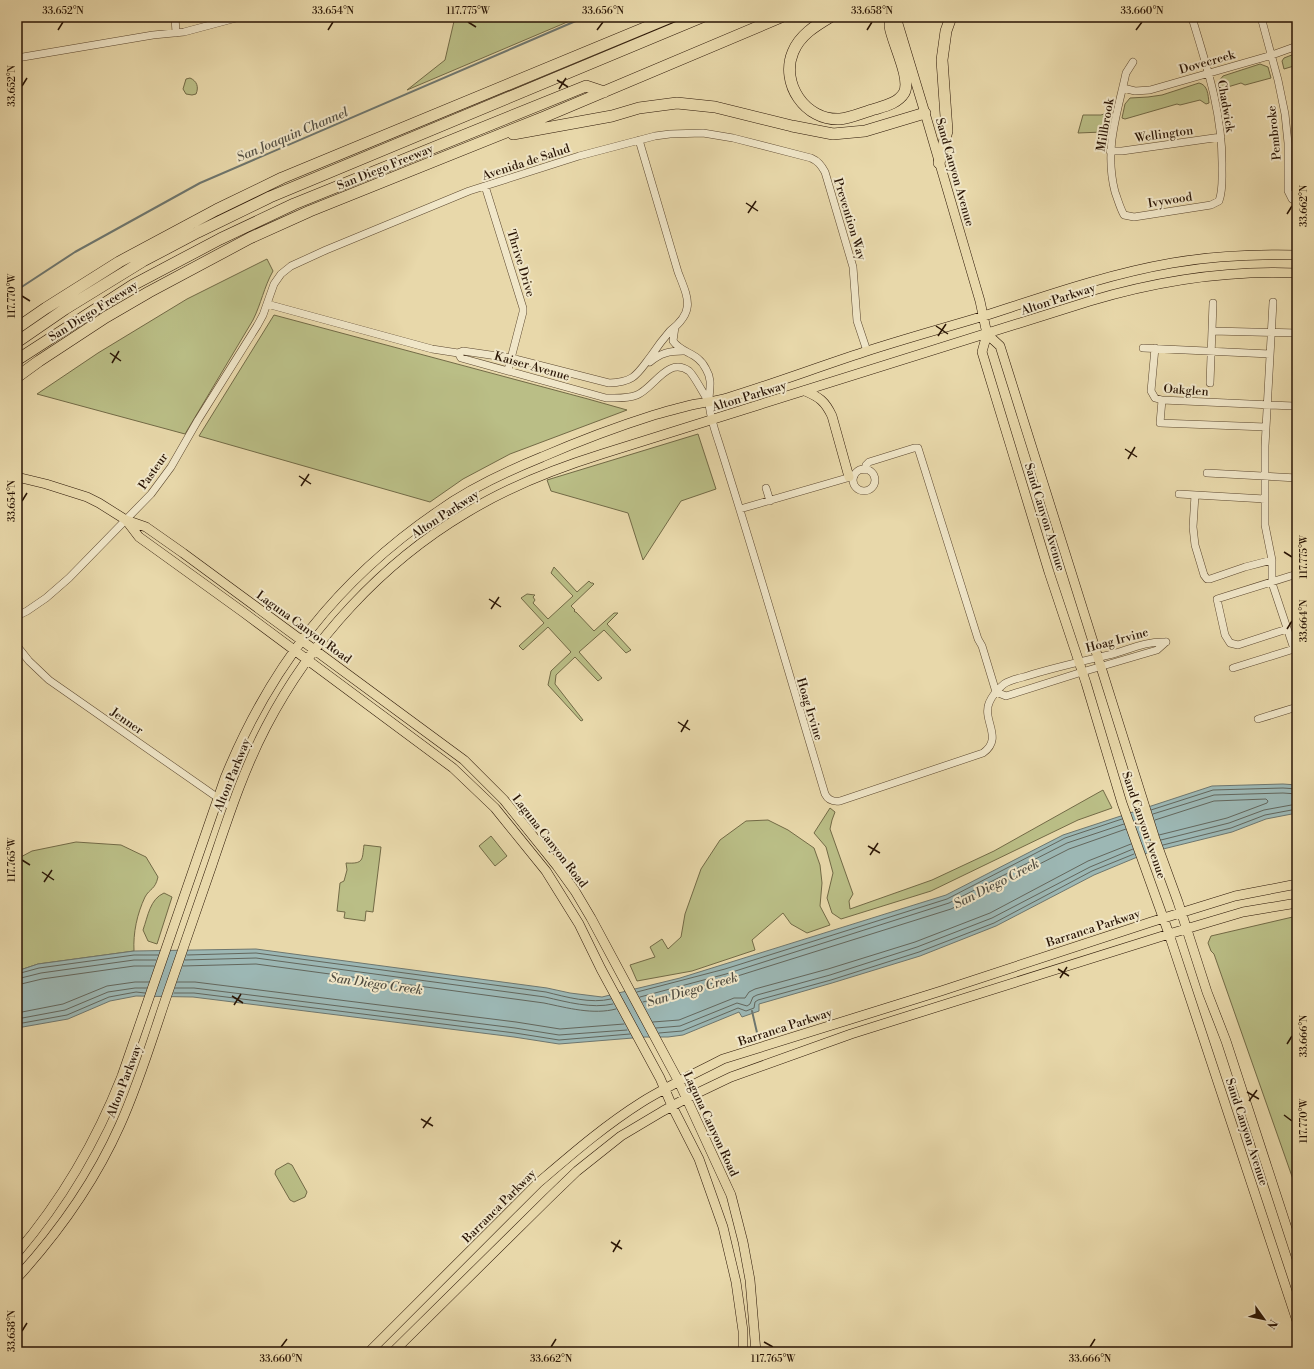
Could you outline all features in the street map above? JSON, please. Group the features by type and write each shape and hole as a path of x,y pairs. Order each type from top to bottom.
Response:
{"highway":[{"path":"17,328 119,262 168,234 233,201 282,178 671,17"},
{"name":"San Diego Freeway","path":"17,342 65,309 137,265 198,232 270,196 702,17"},
{"name":"San Diego Freeway","path":"17,377 106,317 149,292 250,238 310,211 604,92 781,17"},
{"path":"830,17 813,27 798,42 790,60 790,77 795,93 809,109 830,118 840,119 887,105 896,101 904,94 906,88 903,69 890,26 891,17"},
{"path":"940,163 947,131 942,60 946,31 951,17"},
{"path":"17,360 132,285 220,239 294,204 586,86 604,92"},
{"path":"489,139 612,116 646,107 677,103 715,107 792,126 833,134 866,131 925,113"}],"main road":[{"name":"Sand Canyon Avenue","path":"896,17 940,163 983,316 987,334 982,352 1048,572 1082,672 1122,803 1169,934 1297,1321"},
{"name":"Alton Parkway","path":"17,1253 56,1204 79,1167 91,1145 116,1090 218,798 233,758 248,725 274,680 302,640 332,603 357,576 379,556 437,511 482,484 575,442 654,415 726,398 866,351 1106,278 1172,263 1232,257 1297,255"},
{"name":"Alton Parkway","path":"17,1278 69,1215 88,1185 119,1127 131,1099 164,1006 231,807 253,753 266,727 288,689 308,660 344,614 383,576 422,542 465,513 499,494 554,470 1112,295 1155,284 1202,277 1262,273 1297,273"},
{"name":"Sand Canyon Avenue","path":"987,334 1000,346 1142,798 1207,992 1226,1041 1297,1259"},
{"path":"805,391 815,395 825,403 830,412 851,476"},
{"name":"Laguna Canyon Road","path":"17,477 46,484 87,497 126,520 146,527 464,760 504,800 575,891 687,1098 733,1203 743,1242 750,1280 756,1352"},
{"name":"Laguna Canyon Road","path":"126,520 139,537 295,650 453,768 495,808 546,871 579,924 609,984 660,1078 664,1090 699,1159 723,1227 736,1282 743,1331 743,1352"},
{"name":"Barranca Parkway","path":"369,1352 538,1183 595,1134 642,1102 723,1059 941,991 1163,918 1235,896 1297,884"},
{"path":"393,1352 577,1172 622,1136 687,1098 731,1077 851,1034 1243,912 1297,903"}],"street":[{"path":"174,17 176,33"},
{"path":"17,58 108,42 198,29 240,17"},
{"name":"Chadwick","path":"1190,17 1193,21 1209,74 1218,112 1222,153 1222,193 1220,201"},
{"name":"Pembroke","path":"1261,17 1272,55 1285,114 1288,142 1288,191 1294,200"},
{"name":"Dovecreek","path":"1123,88 1135,91 1150,90 1209,74 1297,46"},
{"name":"Millbrook","path":"1124,215 1120,208 1112,180 1110,150 1126,73 1132,62"},
{"name":"Avenida de Salud","path":"267,304 274,284 281,274 291,266 469,191 585,154 639,140 670,134 703,133 733,138 811,158 821,165"},
{"name":"Wellington","path":"1110,150 1122,151 1221,137"},
{"name":"Kaiser Avenue","path":"267,304 432,349 458,353 463,351 511,358 609,383 618,383 633,377 645,366 662,341 687,310 688,302 639,140"},
{"name":"Prevention Way","path":"821,165 825,172 853,267 857,321 866,351"},
{"name":"Thrive Drive","path":"485,186 523,308 508,370"},
{"name":"Ivywood","path":"1124,215 1134,217 1212,205 1220,201"},
{"path":"1233,668 1296,649 1287,629 1272,583 1272,560 1265,525 1266,427 1273,302"},
{"path":"1210,383 1210,350 1213,303"},
{"name":"Pasteur","path":"17,616 27,611 56,590 151,494 168,472 198,420 263,316 267,304"},
{"path":"675,326 673,341 677,347 696,356 704,363 708,371 711,383 709,402"},
{"path":"1212,331 1297,333"},
{"path":"1143,348 1270,354"},
{"name":"Oakglen","path":"1155,348 1151,391 1155,398 1162,400 1294,406"},
{"name":"Kaiser Avenue","path":"645,366 655,357 666,352 684,351"},
{"name":"Kaiser Avenue","path":"458,353 462,358 606,398 625,398 643,392 666,370 682,368 689,371 709,402"},
{"path":"1162,400 1160,423 1266,427"},
{"name":"Hoag Irvine","path":"709,402 712,420 762,582 824,794 833,801 840,801 983,753 989,749 993,736 988,712 989,703 996,692 1005,683 1056,667 1154,641 1166,642 1157,650 1006,696 996,692"},
{"path":"865,470 866,465 869,462 918,448 996,692"},
{"path":"740,509 851,476 858,471 865,470 871,473 874,479 873,486 867,491 860,491 853,483 851,476"},
{"path":"1207,473 1297,478"},
{"path":"766,488 770,500"},
{"path":"1179,494 1265,499"},
{"path":"1195,495 1193,527 1195,545 1204,575 1207,579 1210,580 1245,567 1272,560"},
{"path":"1287,629 1238,645 1230,643 1225,635 1217,599 1297,574"},
{"name":"Jenner","path":"17,646 29,661 49,680 231,807"},
{"path":"1258,719 1297,707"}],"green space":[{"path":"455,17 579,17 407,90 445,60"},
{"path":"1297,53 1297,65 1284,69 1282,61 1284,58"},
{"path":"1260,64 1268,67 1271,78 1245,85 1241,83 1221,89 1219,81 1223,76"},
{"path":"190,78 196,83 197,87 196,94 192,95 186,94 183,89 186,79"},
{"path":"1199,83 1206,88 1209,103 1206,104 1200,100 1180,105 1177,104 1125,119 1122,118 1125,104 1130,98 1162,95"},
{"path":"1107,113 1103,132 1078,133 1083,115 1101,115"},
{"path":"267,259 273,271 253,320 185,434 37,394 98,353 187,299"},
{"path":"274,315 627,410 510,454 463,479 430,502 199,436"},
{"path":"698,434 716,489 681,501 643,560 628,513 551,491 547,480"},
{"path":"554,567 577,592 589,581 594,584 571,606 594,631 614,613 618,613 607,624 631,650 626,653 604,630 579,652 602,678 598,681 575,657 556,675 555,684 583,720 581,721 548,685 551,671 571,652 548,627 523,650 519,646 544,623 521,598 527,594 535,595 533,597 535,600 533,603 548,619 573,596 551,573"},
{"path":"1103,790 1112,808 1078,820 931,891 841,919 832,913 827,898 833,873 826,847 814,833 830,808 835,812 830,829 853,894 849,901 850,909 932,880 994,851"},
{"path":"768,820 788,830 814,848 820,865 822,883 820,906 830,925 807,933 791,924 783,913 752,940 755,950 692,971 637,981 630,965 655,957 650,947 662,939 668,949 681,937 685,914 701,869 720,840 746,821"},
{"path":"491,836 507,856 495,866 479,846"},
{"path":"76,842 121,845 146,857 158,877 154,887 145,897 140,910 135,930 134,951 38,964 17,971 17,859 32,851"},
{"path":"364,845 381,847 373,912 366,911 365,921 344,918 345,912 337,911 340,883 344,881 347,870 346,863 356,863 361,860"},
{"path":"164,893 172,897 157,944 148,941 143,930 153,904 159,896"},
{"path":"1297,916 1297,1185 1295,1185 1214,954 1208,943 1211,936"},
{"path":"288,1163 292,1165 307,1192 305,1197 294,1202 290,1200 275,1174 276,1170"}],"water":[{"name":"San Diego Creek","path":"1297,785 1297,813 1266,819 1232,832 1147,853 1094,875 996,926 920,956 759,1004 759,1011 742,1017 739,1012 683,1035 559,1044 514,1037 193,997 136,996 110,1001 68,1019 17,1028 17,971 38,964 134,951 256,949 547,988 570,993 602,997 680,978 946,895 1063,835 1212,786"}],"waterway":[{"name":"San Joaquin Channel","path":"17,290 75,252 200,183 585,17"},
{"path":"752,1011 758,1037"}]}
